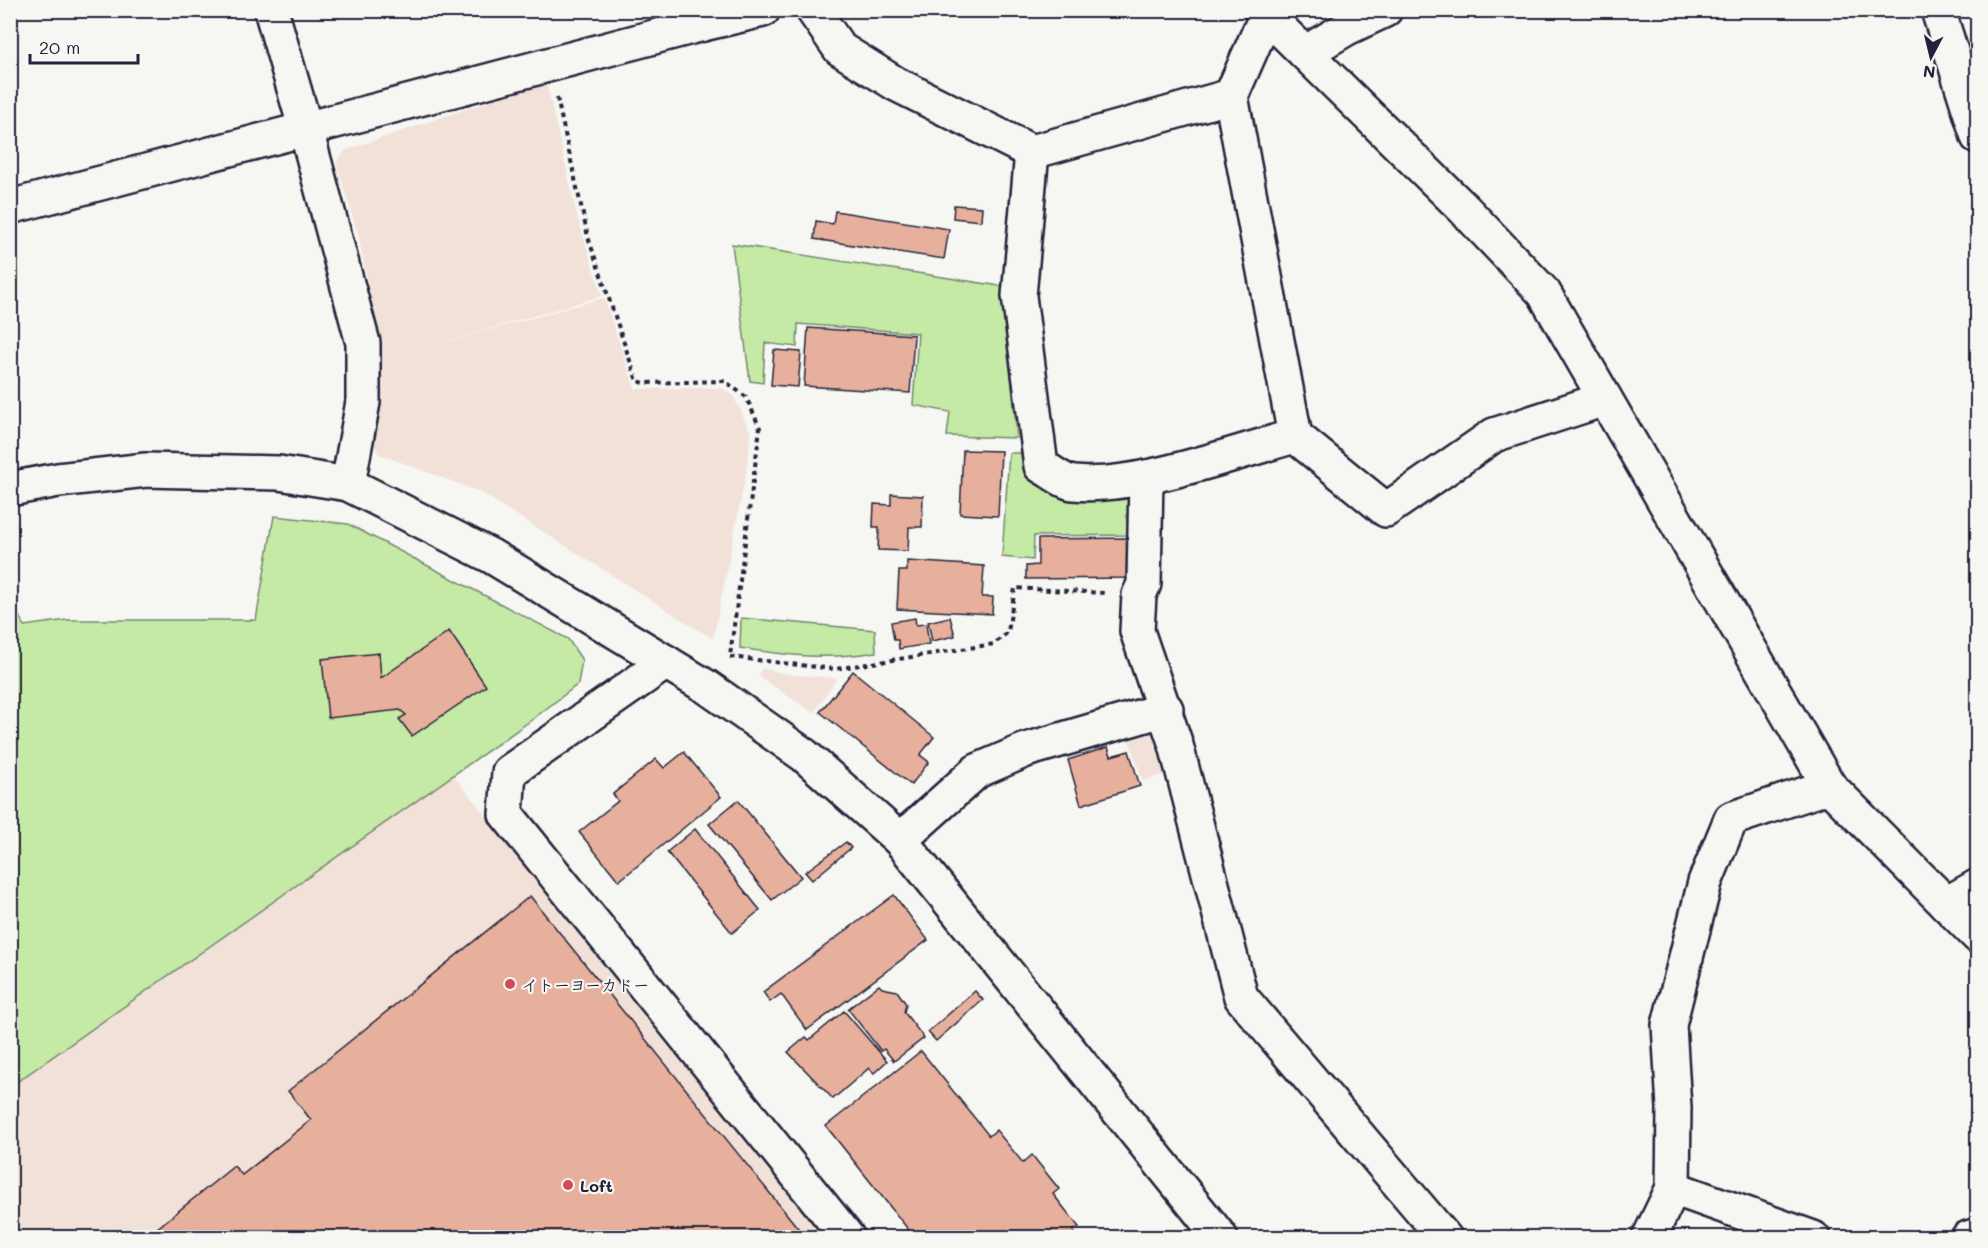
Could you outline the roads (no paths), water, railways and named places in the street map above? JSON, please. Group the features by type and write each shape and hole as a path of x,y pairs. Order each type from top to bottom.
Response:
{"street":[{"path":"271,10 363,343 363,402 348,484"},
{"path":"10,207 554,64 709,17 763,10"},
{"path":"813,10 840,49 896,84 1032,152 1231,96"},
{"path":"1305,53 1347,28 1385,10"},
{"path":"1938,10 1977,137"},
{"path":"1605,399 1494,435 1386,510 1295,436 1231,96 1264,13 1466,210 1544,293 1829,786 1977,936"},
{"path":"1032,152 1019,297 1041,466 1071,483 1110,482 1146,477 1295,436"},
{"path":"10,489 58,480 146,470 279,473 348,484 491,556 707,687 804,755 900,840 1221,1238"},
{"path":"1146,477 1144,584 1139,595 1137,631 1166,709 1241,997 1444,1238"},
{"path":"666,662 509,772 506,814 848,1238"},
{"path":"900,840 977,771 1026,750 1166,709"},
{"path":"1649,1238 1673,1188 1674,1108 1669,1025 1705,882 1731,819 1829,786"},
{"path":"1946,904 1977,886"},
{"path":"1673,1188 1813,1238"},
{"path":"1968,1238 1977,1235"}],"place":[{"name":"イトーヨーカドー","path":"510,984"},
{"name":"Loft","path":"568,1185"}]}
